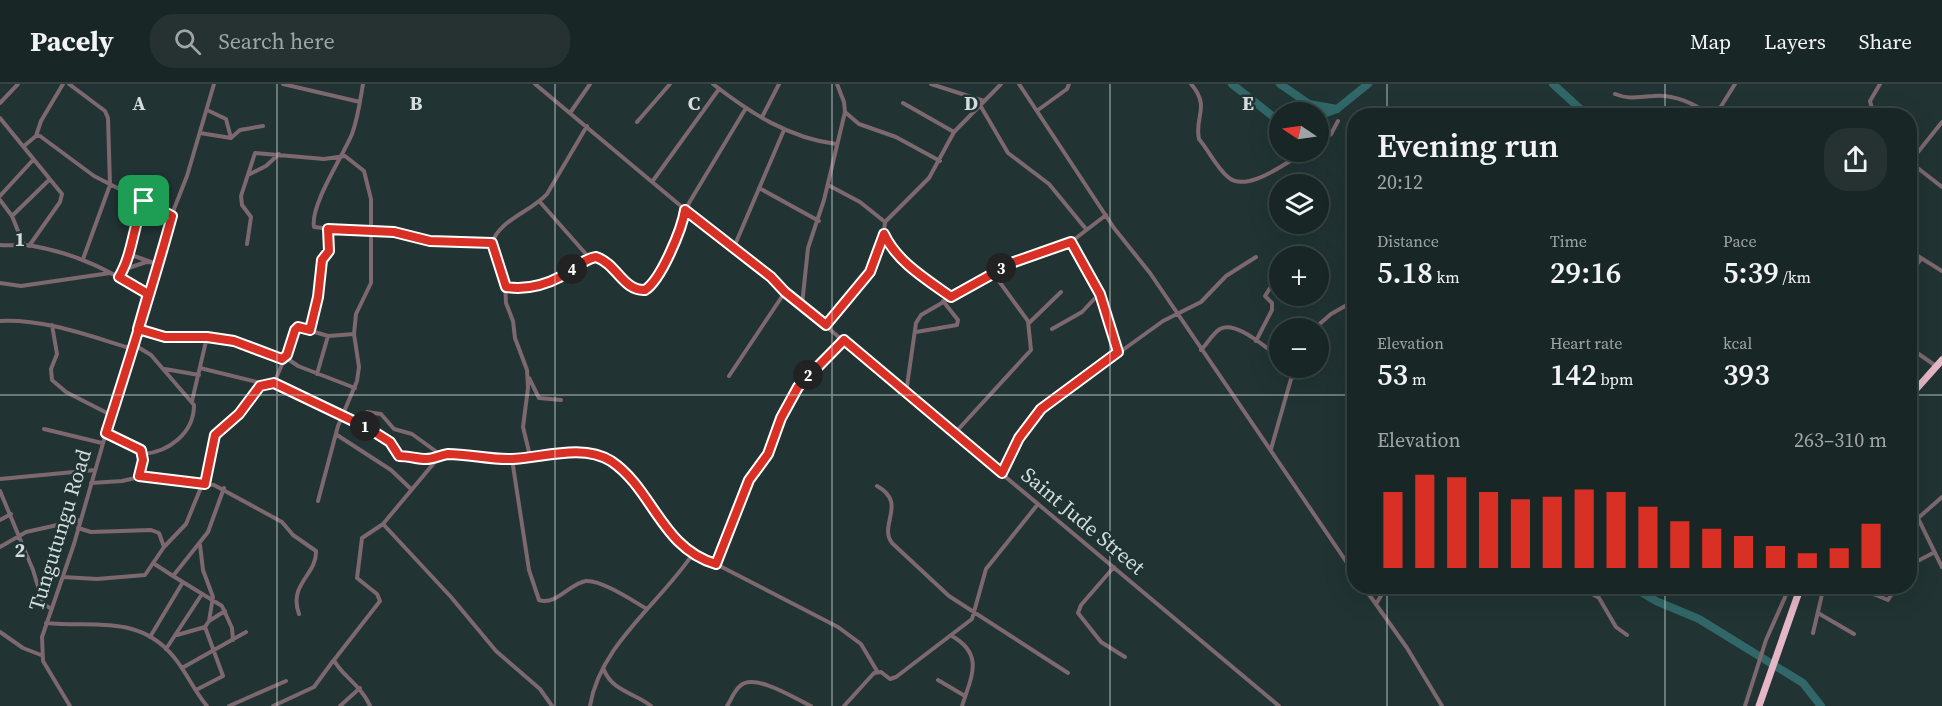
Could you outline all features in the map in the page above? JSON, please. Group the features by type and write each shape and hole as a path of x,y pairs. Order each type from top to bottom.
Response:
{"highway":[{"path":"1917,388 1942,360"},
{"path":"1759,706 1798,594"}],"street":[{"path":"0,103 18,84"},
{"path":"24,146 36,136 41,121 63,84"},
{"path":"69,84 107,114 110,185 83,259"},
{"name":"Tungutungu Road","path":"41,655 46,623 63,577 111,415 125,379 148,294 214,84"},
{"path":"283,84 360,102"},
{"path":"363,84 351,136 339,156 314,220 316,228 394,232 430,241 492,243"},
{"name":"Saint Jude Street","path":"535,84 685,210 771,277 785,292 1279,706"},
{"path":"570,113 590,84"},
{"path":"637,122 670,84"},
{"path":"713,84 746,108 784,129 806,139 836,144"},
{"path":"762,117 779,84"},
{"path":"802,305 808,248 819,221 845,112 837,84"},
{"path":"931,84 984,101"},
{"path":"826,325 870,272 884,234 885,222 929,178 954,132 1001,84"},
{"path":"1019,84 1038,110 1075,171 1179,315 1347,563"},
{"path":"1038,110 1067,89 1069,84"},
{"path":"1191,84 1203,109 1199,140 1219,168 1232,181 1248,182 1286,162"},
{"path":"1718,108 1735,84"},
{"path":"1872,108 1870,101 1880,84"},
{"path":"652,182 719,89"},
{"path":"1615,94 1633,99 1652,96 1673,97 1701,108"},
{"path":"903,102 954,132"},
{"path":"980,105 1008,153 1055,191 1086,229"},
{"path":"506,287 534,286 564,275 584,261 596,257 611,264 633,288 645,290 654,281 666,260 680,229 685,210 746,108"},
{"path":"207,110 226,119 231,138"},
{"path":"845,112 858,124 896,137 940,161"},
{"path":"0,118 24,146 62,198 26,246"},
{"path":"1329,135 1338,121"},
{"path":"1917,153 1941,124"},
{"path":"231,138 240,130 263,126"},
{"path":"561,400 539,398 528,378 506,303 506,287 492,243 496,234 540,202 587,126"},
{"path":"734,248 784,129"},
{"path":"200,133 231,138"},
{"path":"36,136 110,185 172,216"},
{"path":"247,244 252,217 241,200 255,153 324,159 339,156 359,165 368,181 371,199 371,282 357,314 354,334 359,367 355,388 343,414 318,501"},
{"path":"249,175 266,166 279,154"},
{"path":"26,246 12,216 0,198 33,160"},
{"path":"1917,167 1942,187"},
{"path":"12,216 48,181"},
{"path":"828,185 860,202 885,222"},
{"path":"759,188 819,221"},
{"path":"119,277 129,254 135,224 144,201"},
{"path":"540,202 585,253"},
{"path":"906,394 916,323 921,315 993,272 1026,257 1071,242 1106,215"},
{"path":"310,330 318,297 322,260 329,251 328,229"},
{"path":"884,234 894,251 909,266 951,297"},
{"path":"1071,242 1100,294 1118,352"},
{"path":"0,244 26,246 83,259 148,294"},
{"path":"129,254 159,263"},
{"path":"1002,473 1019,438 1041,409 1163,321 1201,302 1226,276 1256,256"},
{"path":"1917,256 1942,271"},
{"path":"1917,264 1921,259"},
{"path":"123,270 152,262"},
{"path":"954,434 1032,347 1028,323 993,272"},
{"path":"0,283 21,285 110,273"},
{"path":"729,376 785,292"},
{"path":"1028,323 1061,292"},
{"path":"1052,329 1082,312 1100,294"},
{"path":"916,332 957,325 958,320 943,301"},
{"path":"1326,318 1347,305"},
{"path":"1256,341 1272,306"},
{"path":"0,321 52,325 143,349 192,401"},
{"path":"52,325 57,354 51,369 52,380 66,392 111,415"},
{"path":"274,383 298,327 328,336 354,334"},
{"path":"1201,350 1224,328 1244,332 1269,350"},
{"path":"138,329 165,337 207,337 234,341 284,358 290,363 355,388"},
{"path":"317,374 328,336"},
{"path":"143,454 152,453 184,436 193,416 192,401 207,337"},
{"path":"716,564 749,480 768,454 781,418 795,393 804,379 844,340"},
{"path":"1917,353 1936,366"},
{"path":"200,368 265,384 274,383 306,400 356,421 390,442 399,456 427,459 440,456 512,459 582,454 610,461 631,482 671,533 692,555 716,564 838,627 861,644 878,671 893,679 952,636 975,614 986,569 1038,504"},
{"path":"164,369 198,375"},
{"path":"528,378 523,427 530,456"},
{"path":"1271,449 1292,378"},
{"path":"63,577 89,579 141,576 147,573 164,547 186,524 203,484 215,435 239,414 256,391 265,384"},
{"path":"356,421 367,412 381,414 393,429 412,434 440,456"},
{"path":"44,429 102,443"},
{"path":"106,433 136,446 143,454"},
{"path":"337,435 392,470 411,489"},
{"path":"139,476 143,454"},
{"path":"273,706 314,687 380,601 377,594 359,581 356,572 362,538 382,524 440,456"},
{"path":"512,459 529,570 539,600 551,600 577,584 589,581 647,609"},
{"path":"0,479 95,471"},
{"path":"91,483 122,481 139,476 224,488 282,522 293,535 316,551 314,561 296,593 299,614"},
{"path":"877,486 886,490 891,498 889,538 949,596 1068,673"},
{"path":"173,576 200,544 216,514 224,488"},
{"path":"0,491 33,570 43,603 51,609"},
{"path":"1917,519 1942,497"},
{"path":"0,520 11,514"},
{"path":"0,547 38,529 80,519"},
{"path":"1917,522 1942,567"},
{"path":"382,524 452,597 496,651 540,689 552,706"},
{"path":"78,528 91,532 151,530 159,533 164,547"},
{"path":"177,635 205,627 209,621 214,601 203,570 200,544"},
{"path":"1917,561 1933,553"},
{"path":"590,706 604,669 647,609 673,582 692,555"},
{"path":"153,563 214,601 225,611 233,640"},
{"path":"1114,567 1081,605 1078,613 1101,642 1125,657"},
{"path":"150,637 183,582"},
{"path":"166,649 202,594"},
{"path":"1369,594 1442,706"},
{"path":"1376,604 1381,594"},
{"path":"1593,594 1599,598 1616,627 1627,635"},
{"path":"1745,706 1766,640 1786,594"},
{"path":"1813,633 1822,594"},
{"path":"1873,594 1888,600 1892,594"},
{"path":"209,621 225,611"},
{"path":"1818,613 1854,634"},
{"path":"46,623 74,626 115,624 150,637 166,649 182,668 205,704"},
{"path":"196,690 223,676 212,652 205,627"},
{"path":"0,632 23,648 41,655 52,679 70,706"},
{"path":"182,668 246,633"},
{"path":"952,636 962,642 971,654 974,666 962,706"},
{"path":"334,660 337,666 360,688 370,706"},
{"path":"604,669 607,676 626,693 651,706"},
{"path":"844,706 878,671"},
{"path":"938,680 965,696"},
{"path":"229,706 286,681"},
{"path":"727,706 738,687 749,682 777,688 811,706"},
{"path":"340,706 360,688"}],"waterway":[{"path":"1232,84 1269,113"},
{"path":"1280,84 1309,104 1337,109"},
{"path":"1329,112 1337,109 1368,84"},
{"path":"1553,84 1579,108"},
{"path":"1644,594 1699,619 1803,683 1821,706"}],"route":[{"path":"144,201 135,224 129,254 119,277 148,294 138,329 165,337 183,339 207,337 234,341 282,359 290,349 295,330 302,327 310,330 318,297 322,260 329,251 328,229 394,232 439,242 473,240 492,243 506,287 512,288 525,289 558,278 584,261 596,257 611,264 626,284 640,291 650,287 666,260 680,229 685,210 771,277 785,292 826,325 865,281 880,251 884,234 894,251 909,266 951,297 1014,262 1060,248 1071,242 1100,294 1118,352 1070,390 1041,409 1031,419 1002,473 929,414 844,340 798,387 781,418 768,454 749,480 739,512 716,564 692,555 681,545 631,482 610,461 582,454 550,454 512,459 446,454 427,459 399,456 396,455 390,442 368,428 343,414 306,400 274,383 260,386 239,414 215,435 205,484 139,476 143,460 141,450 117,436 106,433 125,379 133,344 148,294 159,263 172,216 144,201"}]}
